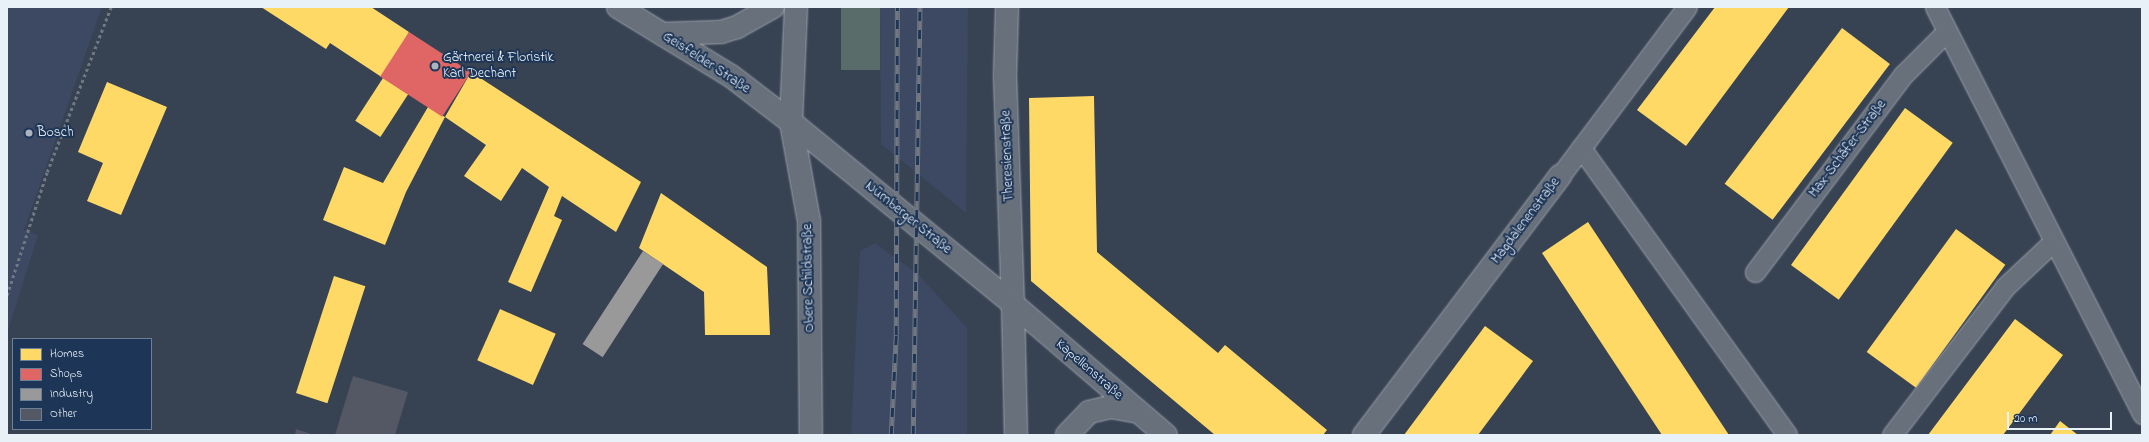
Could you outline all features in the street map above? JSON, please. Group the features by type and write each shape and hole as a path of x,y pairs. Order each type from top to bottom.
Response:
{"street":[{"name":"Geisfelder Straße","path":"618,7 731,76 791,122"},
{"path":"662,34 721,32 737,27 773,7"},
{"path":"791,122 796,7"},
{"name":"Theresienstraße","path":"1007,7 1005,76 1013,304"},
{"name":"Nürnberger Straße","path":"791,122 1013,304"},
{"name":"Obere Schildstraße","path":"791,122 809,221 810,435"},
{"name":"Magdalenenstraße","path":"1364,435 1560,176"},
{"path":"1013,304 1016,435"},
{"name":"Kapellenstraße","path":"1013,304 1166,435"},
{"path":"1067,435 1089,412 1111,407 1138,412"}],"lane":[{"name":"Magdalenenstraße","path":"1560,176 1687,7"},
{"path":"1935,7 2142,414"},
{"name":"Max-Schäfer-Straße","path":"1755,272 1903,75 1947,31"},
{"path":"1581,148 1787,435"},
{"path":"1892,435 2005,287 2054,241"}],"path":[{"path":"7,295 47,172 111,7"}],"shaded area":[{"name":"Bosch","path":"7,7 102,7 24,230 38,235 7,334"},
{"path":"841,7 880,7 880,70 841,70"},
{"path":"880,7 968,7 966,213 881,144"},
{"path":"875,243 919,275 967,328 967,435 851,435 860,251"}],"building: Homes":[{"path":"261,7 371,7 409,32 383,78 330,43 326,49"},
{"path":"1715,7 1789,7 1686,146 1637,110"},
{"path":"1842,28 1890,64 1773,220 1725,184"},
{"path":"471,72 641,182 616,232 562,196 554,216 562,220 531,292 508,282 549,187 522,168 501,201 464,176 486,145 445,117"},
{"path":"383,78 408,94 380,137 355,121"},
{"path":"107,82 167,107 121,215 87,201 103,163 78,152"},
{"path":"1094,96 1097,252 1218,353 1225,345 1327,430 1323,435 1215,435 1031,281 1029,98"},
{"path":"428,107 445,117 406,192 385,245 323,220 344,167 383,183"},
{"path":"1905,108 1953,143 1839,300 1791,265"},
{"path":"661,193 767,267 770,335 705,335 704,292 639,248"},
{"path":"1588,222 1729,435 1662,435 1542,253"},
{"path":"1956,229 2005,265 1916,388 1867,352"},
{"path":"334,276 365,286 327,403 296,393"},
{"path":"500,309 556,334 533,385 477,360"},
{"path":"2015,319 2063,355 2003,435 1928,435"},
{"path":"1485,326 1533,361 1478,435 1404,435"},
{"path":"2060,421 2078,435 2050,435"}],"building: Shops":[{"path":"409,32 471,72 442,117 380,76"}],"building: Industry":[{"path":"643,251 663,264 603,357 583,344"}],"building: Other":[{"path":"353,376 408,392 395,435 335,435"},
{"path":"296,429 314,435 295,435"}],"railway":[{"path":"891,435 896,335 897,7"},
{"path":"913,435 920,7"}],"place":[{"name":"Gärtnerei & Floristik Karl Dechant","path":"435,66"},
{"name":"Bosch","path":"29,133"}]}
